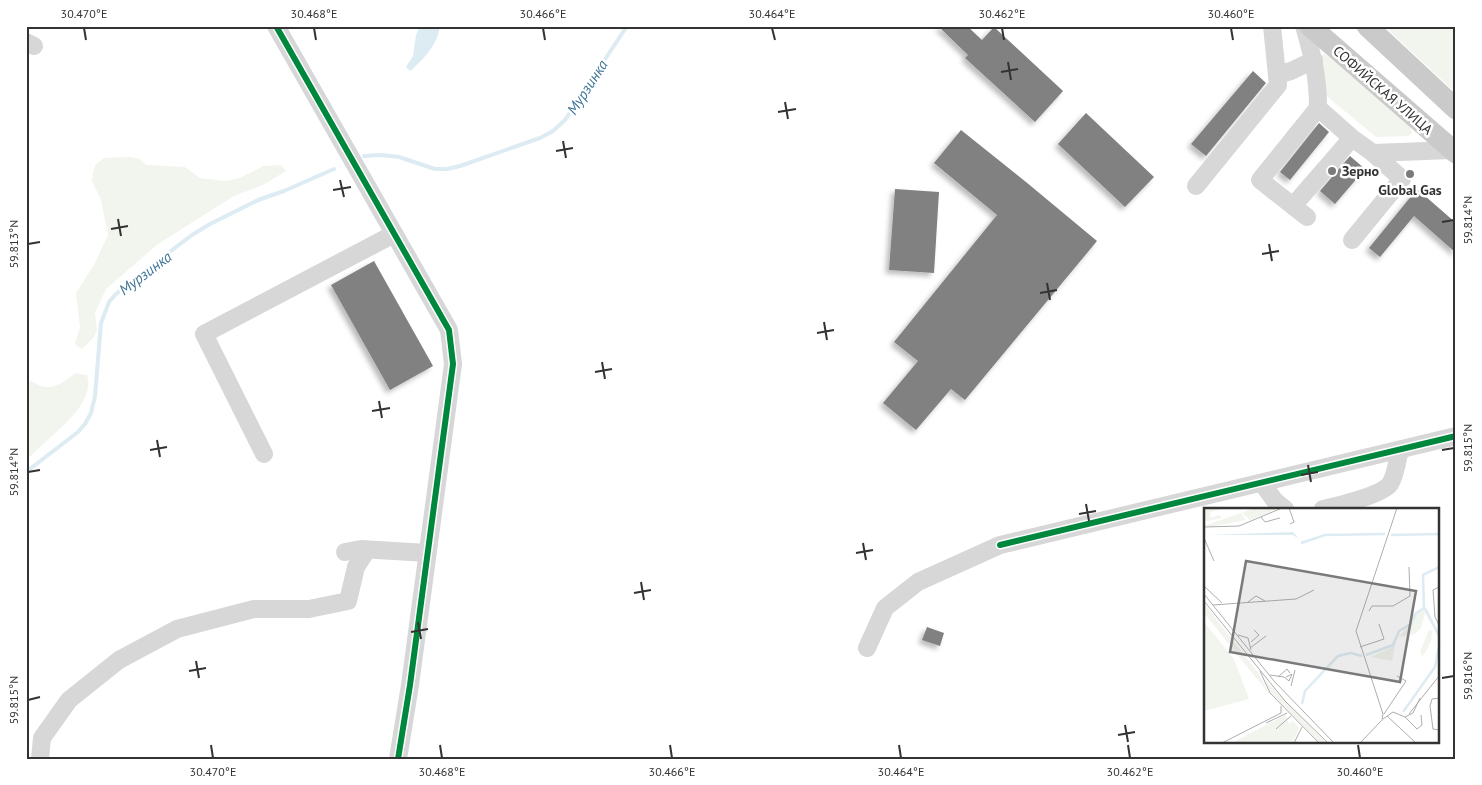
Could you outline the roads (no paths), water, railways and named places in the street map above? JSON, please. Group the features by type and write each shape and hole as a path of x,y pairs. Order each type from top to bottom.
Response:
{"main road":[{"name":"СОФИЙСКАЯ УЛИЦА","path":"1310,26 1454,152"},
{"path":"1367,26 1456,109"}],"street":[{"path":"276,26 449,330 452,355 451,373 410,685 398,759"},
{"path":"1196,186 1278,85 1272,26"},
{"path":"1304,26 1314,60 1318,85 1318,108 1260,180 1300,212 1352,138"},
{"path":"1277,75 1291,71 1314,60"},
{"path":"1318,108 1402,179 1352,240"},
{"path":"1373,153 1454,152"},
{"path":"264,454 204,334 394,234"},
{"path":"867,648 885,608 918,582 1000,545 1456,436"},
{"path":"1328,508 1374,494 1389,485 1400,450"},
{"path":"1262,482 1275,500 1284,508"},
{"path":"345,552 367,550 427,553"},
{"path":"40,759 42,738 69,700 119,660 186,626 254,609 309,609 348,600 356,567 367,550"}],"waterway":[{"name":"Мурзинка","path":"364,156 399,157 435,169 447,169 540,138 553,131 565,120 627,26"},
{"name":"Мурзинка","path":"26,472 78,432 91,413 95,396 101,323 109,302 115,295 192,235 210,224 258,200 334,169"}],"place":[{"name":"Зерно","path":"1332,171"},
{"name":"Global Gas","path":"1410,174"}]}
